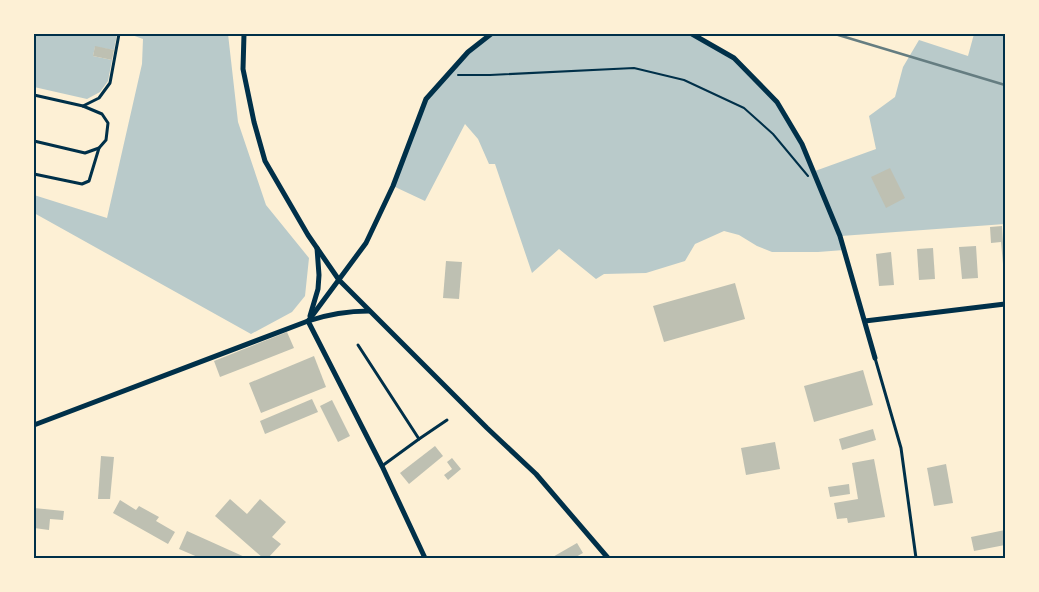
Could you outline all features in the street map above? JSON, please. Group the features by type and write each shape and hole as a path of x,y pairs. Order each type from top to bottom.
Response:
{"street":[{"path":"244,34 243,69 254,122 265,161 339,280 487,428 536,474 608,558"},
{"path":"308,321 366,244 383,209 426,99 468,52 491,34"},
{"path":"692,34 734,58 777,102 802,144 840,236 875,358"},
{"path":"316,245 319,275 318,288 308,321 382,466 425,558"},
{"path":"864,321 1005,304"},
{"path":"34,425 328,314 369,311"}],"lane":[{"path":"83,106 100,98 110,83 118,34"},
{"path":"34,95 83,106 102,114 108,122 106,140 99,148 89,181 82,184 34,174"},
{"path":"34,141 85,153 99,148"},
{"path":"358,344 419,439"},
{"path":"875,358 902,448 916,558"},
{"path":"382,466 447,420"}],"path":[{"path":"448,74 490,75 634,68 684,80 744,108 772,134 806,175 818,180"}],"shaded area":[{"path":"34,34 117,34 114,50 95,47 93,56 112,60 108,81 100,92 87,99 34,87"},
{"path":"129,34 228,34 238,122 266,205 309,258 305,296 292,312 251,334 34,213 34,195 107,218 142,64 143,39"},
{"path":"491,34 692,34 734,58 777,102 815,171 876,149 869,116 895,97 903,67 919,40 968,56 974,34 1005,34 1005,224 841,236 844,250 818,252 772,252 757,246 739,235 724,231 695,244 685,261 646,273 604,274 596,279 559,249 532,273 495,164 489,164 478,139 465,124 425,201 393,186 426,99 468,52"}],"building":[{"path":"95,46 114,50 112,60 93,56"},
{"path":"890,168 905,198 886,208 871,177"},
{"path":"1002,226 1003,242 1005,242 1005,275 1001,242 991,243 990,227"},
{"path":"976,246 978,278 962,279 959,247"},
{"path":"933,248 935,279 919,280 917,249"},
{"path":"891,252 894,285 879,286 876,254"},
{"path":"446,261 462,262 459,299 443,298"},
{"path":"735,283 745,319 664,342 653,306"},
{"path":"287,332 294,348 220,377 214,361"},
{"path":"314,356 326,387 261,413 249,383"},
{"path":"863,370 873,405 814,422 804,386"},
{"path":"312,399 318,412 265,434 260,421"},
{"path":"332,400 350,436 338,442 320,406"},
{"path":"873,429 876,440 842,450 839,439"},
{"path":"775,442 780,469 746,475 741,448"},
{"path":"435,446 443,456 409,484 400,473"},
{"path":"101,456 114,457 110,499 98,499"},
{"path":"452,458 461,469 448,480 444,475 452,469 447,462"},
{"path":"874,459 885,517 848,523 847,518 837,519 834,503 858,499 852,463"},
{"path":"946,464 953,503 934,506 927,468"},
{"path":"849,484 850,494 830,497 828,487"},
{"path":"230,499 247,514 260,499 286,522 272,537 281,544 268,558 263,558 215,516"},
{"path":"120,500 136,510 139,506 159,517 156,521 175,532 168,544 113,513"},
{"path":"34,508 64,511 63,520 50,519 49,530 34,528"},
{"path":"1005,530 1005,545 974,551 971,537"},
{"path":"187,531 247,558 200,558 179,549"},
{"path":"577,543 583,553 574,558 551,558"}],"railway":[{"path":"835,34 1005,85"}]}
